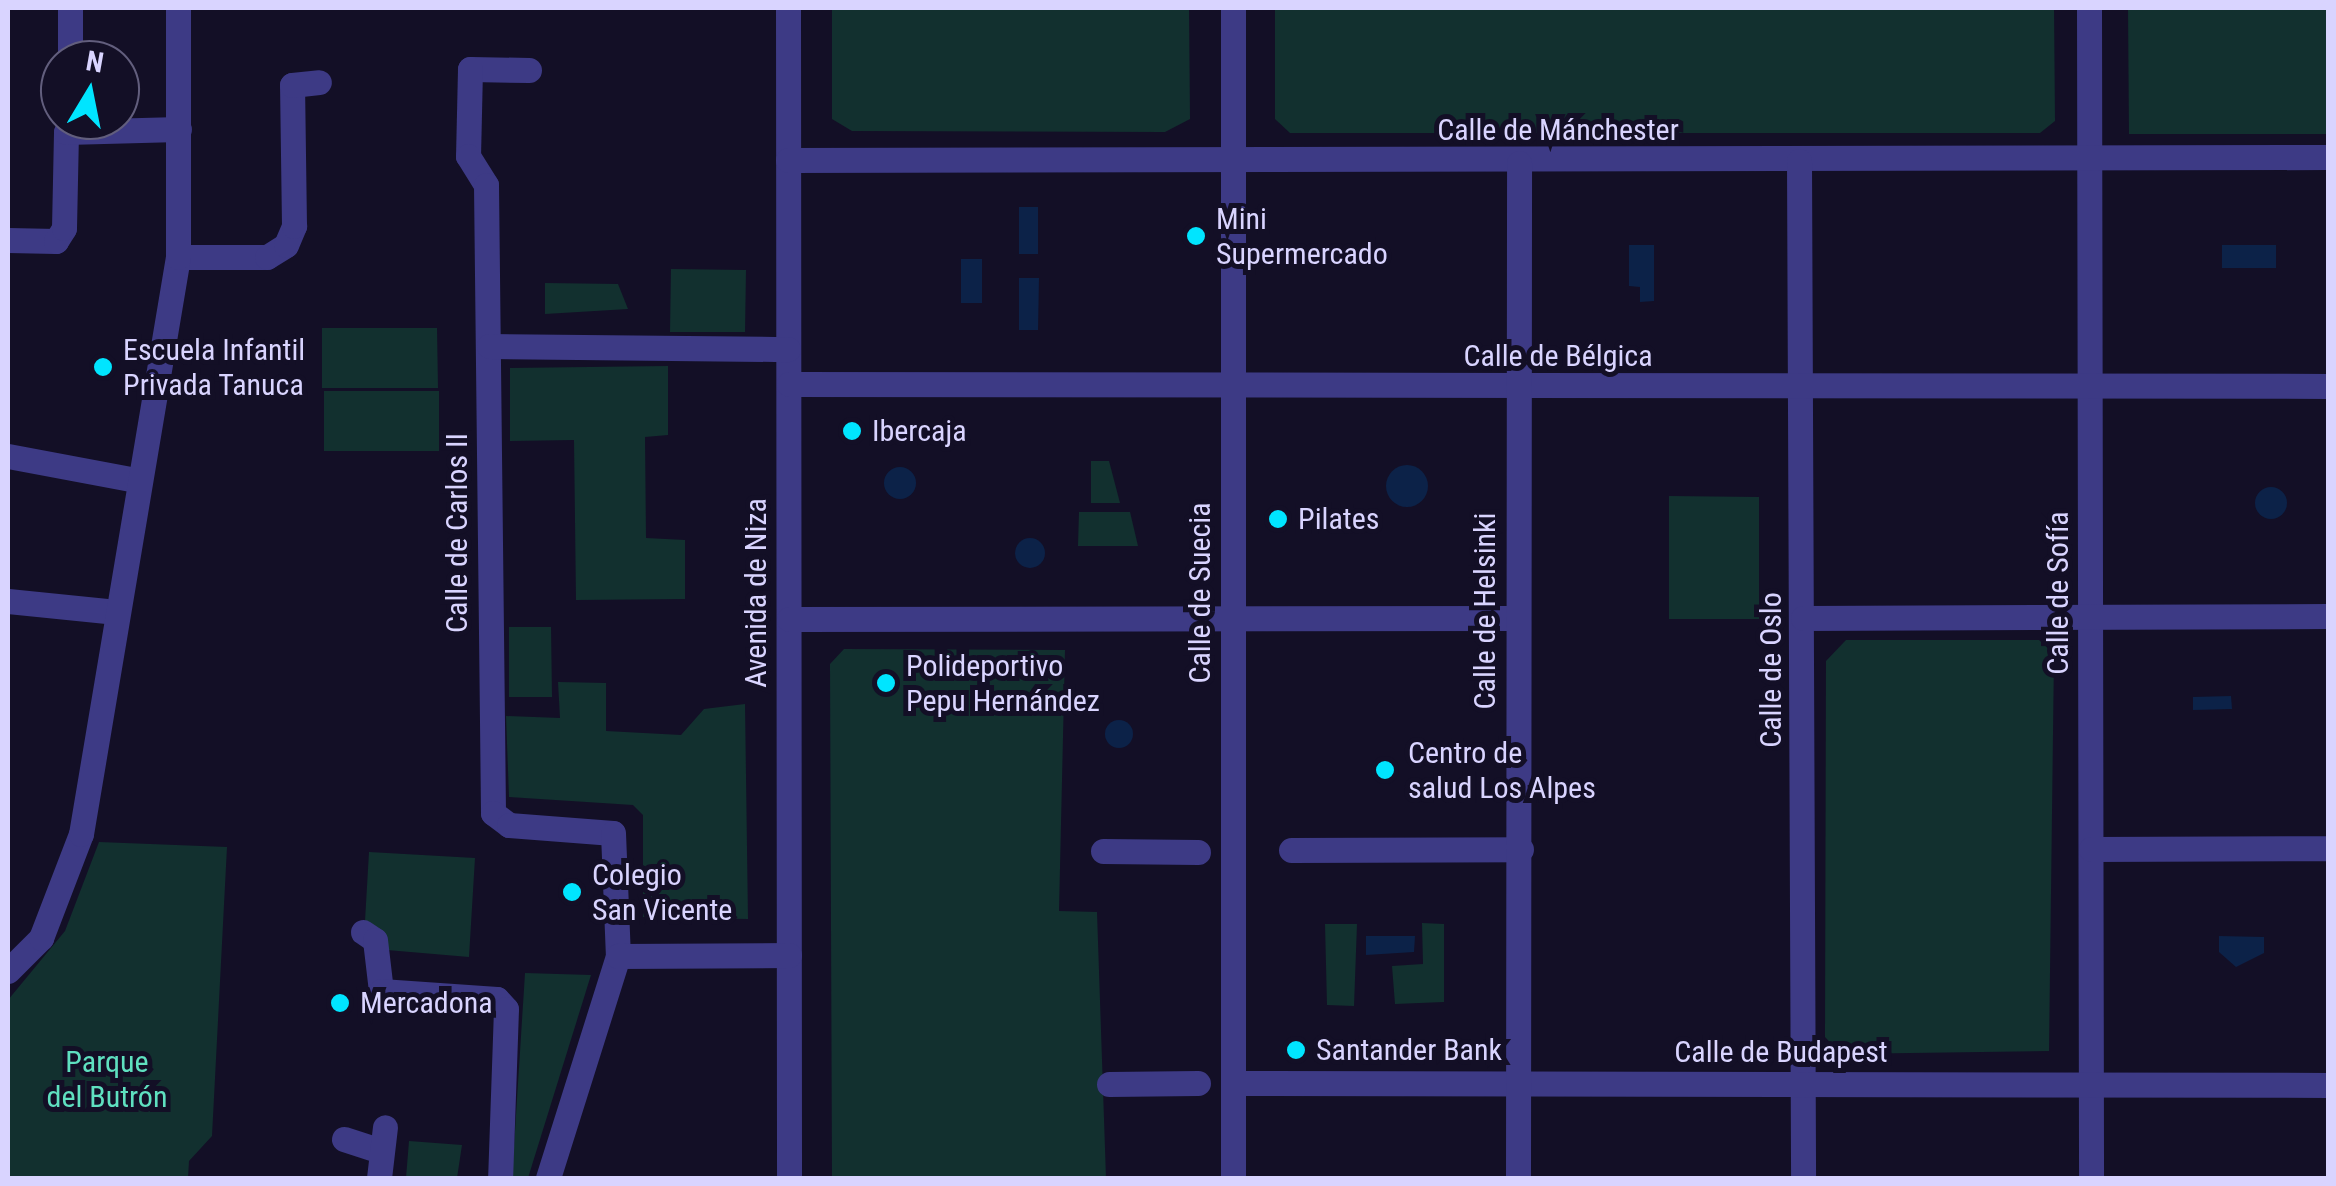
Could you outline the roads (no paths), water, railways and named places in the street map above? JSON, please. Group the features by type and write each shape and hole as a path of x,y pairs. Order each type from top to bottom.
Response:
{"street":[{"path":"70,8 70,40"},
{"path":"8,970 40,938 66,886 116,612 136,480 178,258 178,8"},
{"name":"Avenida de Niza","path":"788,8 789,1178"},
{"name":"Calle de Suecia","path":"1233,1178 1234,8"},
{"name":"Calle de Sofía","path":"2089,8 2091,1178"},
{"name":"Calle de Carlos II","path":"529,70 470,69 468,156 486,185 493,813 508,825 612,833 618,956"},
{"path":"178,258 266,258 286,245 294,226 292,86 319,82"},
{"path":"8,240 56,241 64,228 66,132 178,130"},
{"name":"Calle de Mánchester","path":"788,160 1518,163 2328,157"},
{"name":"Calle de Oslo","path":"1799,161 1803,1178"},
{"name":"Calle de Helsinki","path":"1518,163 1518,1178"},
{"path":"489,346 788,349"},
{"name":"Calle de Bélgica","path":"789,384 1303,390 2328,386"},
{"path":"8,456 136,480"},
{"path":"8,601 116,612"},
{"path":"1803,618 2328,616"},
{"path":"790,618 1516,618"},
{"path":"2091,849 2328,848"},
{"path":"1291,850 1521,849"},
{"path":"1103,851 1198,852"},
{"path":"363,932 375,940 371,990 497,999 506,1008 500,1178"},
{"path":"548,1178 618,956 790,955"},
{"path":"1108,1084 1198,1083"},
{"name":"Calle de Budapest","path":"1233,1084 2328,1086"},
{"path":"344,1139 382,1139 379,1178"}],"water":[{"path":"1019,207 1038,207 1038,254 1019,254"},
{"path":"1629,245 1654,245 1654,301 1640,302 1640,287 1629,286"},
{"path":"2222,245 2276,245 2276,268 2222,268"},
{"path":"961,259 982,259 982,303 961,303"},
{"path":"1019,278 1039,278 1038,330 1019,330"},
{"path":"1407,465 1422,471 1428,486 1422,501 1407,507 1392,501 1386,486 1392,471"},
{"path":"900,467 911,472 916,483 911,494 900,499 889,494 884,483 889,472"},
{"path":"2271,487 2282,492 2287,503 2282,514 2271,519 2260,514 2255,503 2260,492"},
{"path":"1030,538 1041,542 1045,553 1041,564 1030,568 1019,564 1015,553 1019,542"},
{"path":"2231,696 2232,709 2193,710 2193,697"},
{"path":"1119,720 1129,724 1133,734 1129,744 1119,748 1109,744 1105,734 1109,724"},
{"path":"1366,936 1415,936 1414,952 1366,955"},
{"path":"2219,936 2264,937 2264,953 2236,967 2219,952"}],"place":[{"name":"Mini Supermercado","path":"1196,236"},
{"name":"Escuela Infantil Privada Tanuca","path":"103,367"},
{"name":"Ibercaja","path":"852,431"},
{"name":"Pilates","path":"1278,519"},
{"name":"Polideportivo Pepu Hernández","path":"886,683"},
{"name":"Centro de salud Los Alpes","path":"1385,770"},
{"name":"Colegio San Vicente","path":"572,892"},
{"name":"Mercadona","path":"340,1003"},
{"name":"Santander Bank","path":"1296,1050"}],"park label":[{"name":"Parque del Butrón","path":"107,1079"}]}
